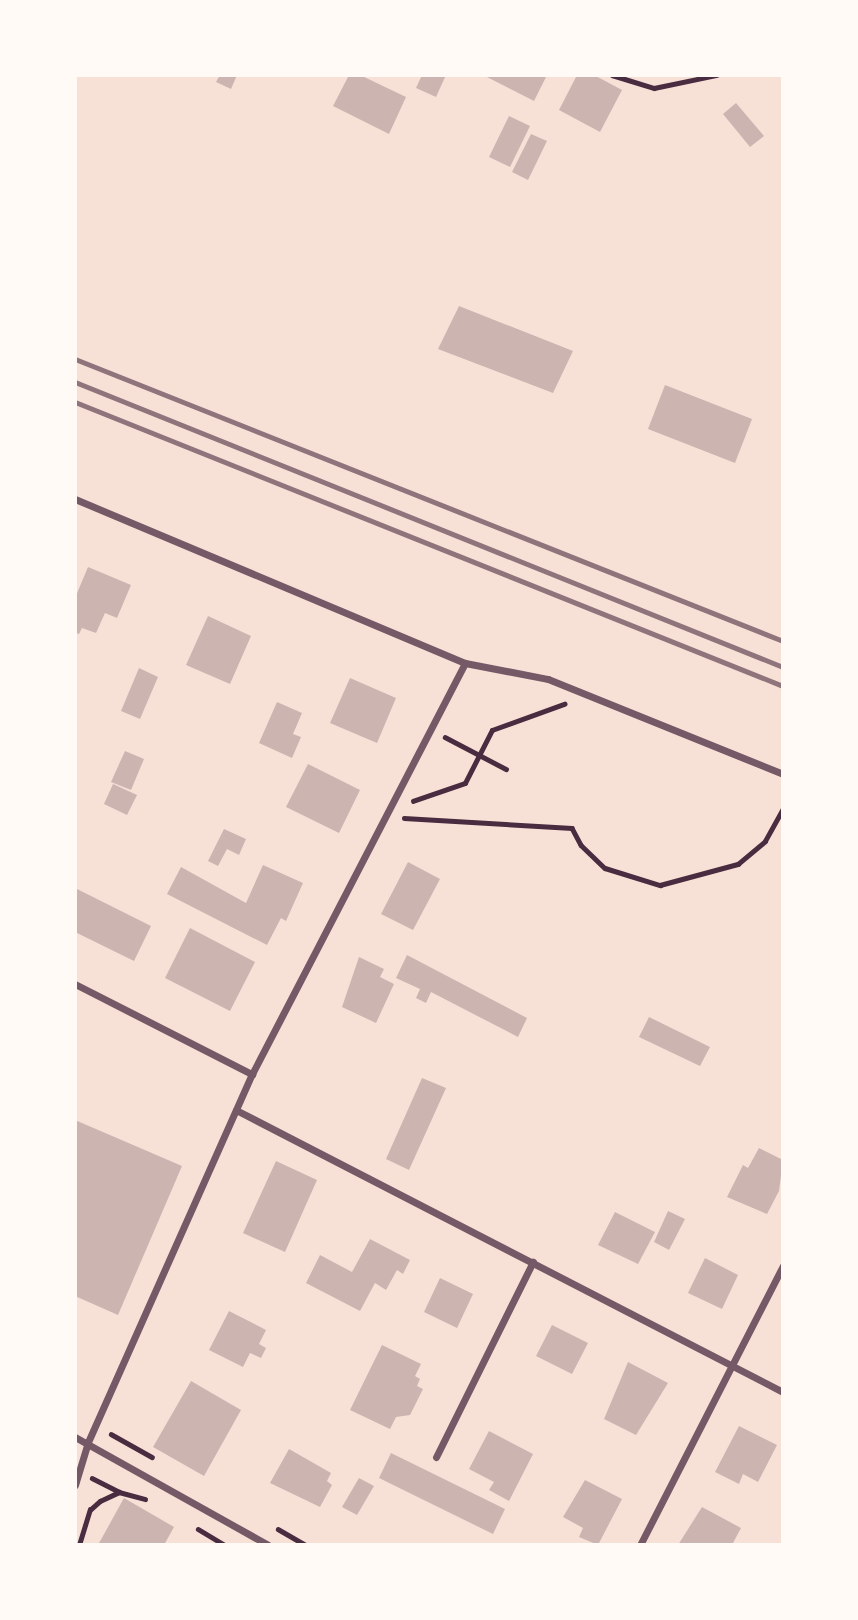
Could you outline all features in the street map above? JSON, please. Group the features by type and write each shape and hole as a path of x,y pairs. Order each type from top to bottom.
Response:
{"street":[{"path":"75,499 465,663 525,672 783,774"},
{"path":"75,1485 88,1442 252,1074 465,663"},
{"path":"75,984 252,1074"},
{"path":"236,1110 783,1392"},
{"path":"436,1457 533,1262"},
{"path":"640,1545 730,1364 783,1265"},
{"path":"75,1437 268,1545"}],"path":[{"path":"612,75 654,88 717,75"},
{"path":"479,755 492,730 569,702 575,690"},
{"path":"431,730 506,769"},
{"path":"400,818 572,828 581,845 605,868 660,885 738,864 765,841 783,808"},
{"path":"79,1545 90,1510 100,1501 120,1492 156,1505"},
{"path":"191,1525 225,1545"}],"building":[{"path":"220,75 237,75 231,89 216,82"},
{"path":"349,75 360,75 406,97 389,134 333,106"},
{"path":"422,75 446,75 436,97 416,88"},
{"path":"483,75 547,75 534,101"},
{"path":"577,75 594,75 622,90 600,132 559,110"},
{"path":"736,103 764,136 750,147 723,114"},
{"path":"509,116 530,126 510,167 489,157"},
{"path":"531,134 547,141 528,180 512,172"},
{"path":"459,306 573,351 553,393 438,349"},
{"path":"665,385 752,419 735,463 648,429"},
{"path":"88,567 131,585 117,618 105,613 96,633 82,628 79,634 75,633 75,598"},
{"path":"208,616 251,636 230,684 186,665"},
{"path":"139,668 158,677 140,719 121,711"},
{"path":"350,678 396,698 377,743 330,723"},
{"path":"277,702 302,713 293,734 301,737 292,758 259,743"},
{"path":"125,751 144,759 131,790 111,782"},
{"path":"308,764 360,790 339,833 286,807"},
{"path":"113,784 137,795 127,815 104,804"},
{"path":"224,829 246,839 239,855 227,849 218,866 208,861"},
{"path":"408,862 440,879 413,930 381,914"},
{"path":"263,865 303,883 286,921 281,918 267,945 167,894 181,867 246,903"},
{"path":"75,888 151,926 134,961 75,932"},
{"path":"190,928 255,962 230,1011 165,978"},
{"path":"407,955 527,1018 518,1037 431,992 426,1003 416,998 420,989 396,978"},
{"path":"359,957 384,969 380,977 394,984 376,1023 342,1007"},
{"path":"649,1017 710,1047 700,1066 639,1037"},
{"path":"422,1078 446,1088 409,1170 386,1159"},
{"path":"75,1120 182,1166 118,1315 75,1296"},
{"path":"759,1148 783,1160 779,1191 767,1214 727,1197 743,1165 748,1168"},
{"path":"276,1161 317,1180 285,1252 243,1233"},
{"path":"668,1211 685,1219 669,1250 654,1242"},
{"path":"615,1212 655,1232 638,1264 598,1245"},
{"path":"370,1239 410,1260 403,1274 397,1270 386,1290 375,1283 360,1311 306,1283 320,1255 352,1272"},
{"path":"705,1258 738,1275 722,1309 688,1293"},
{"path":"440,1278 473,1294 457,1328 424,1312"},
{"path":"229,1311 266,1330 259,1344 266,1348 261,1358 250,1353 243,1367 209,1350"},
{"path":"552,1325 588,1343 572,1374 536,1356"},
{"path":"382,1345 421,1364 415,1376 420,1379 417,1386 423,1389 410,1415 396,1417 390,1429 350,1410"},
{"path":"628,1362 668,1383 636,1435 604,1419"},
{"path":"191,1381 241,1410 204,1476 153,1447"},
{"path":"739,1426 777,1445 758,1482 743,1474 739,1484 715,1472"},
{"path":"489,1431 533,1454 509,1501 489,1490 494,1482 469,1469"},
{"path":"289,1449 331,1473 327,1481 332,1485 320,1507 270,1483"},
{"path":"391,1453 505,1509 493,1534 379,1478"},
{"path":"359,1478 374,1486 357,1515 342,1507"},
{"path":"585,1480 622,1499 598,1545 579,1537 583,1528 563,1517"},
{"path":"124,1498 174,1527 164,1545 98,1545"},
{"path":"702,1507 741,1528 732,1545 678,1545"}],"railway":[{"path":"75,359 783,641"},
{"path":"75,382 783,667"},
{"path":"75,402 783,686"}]}
